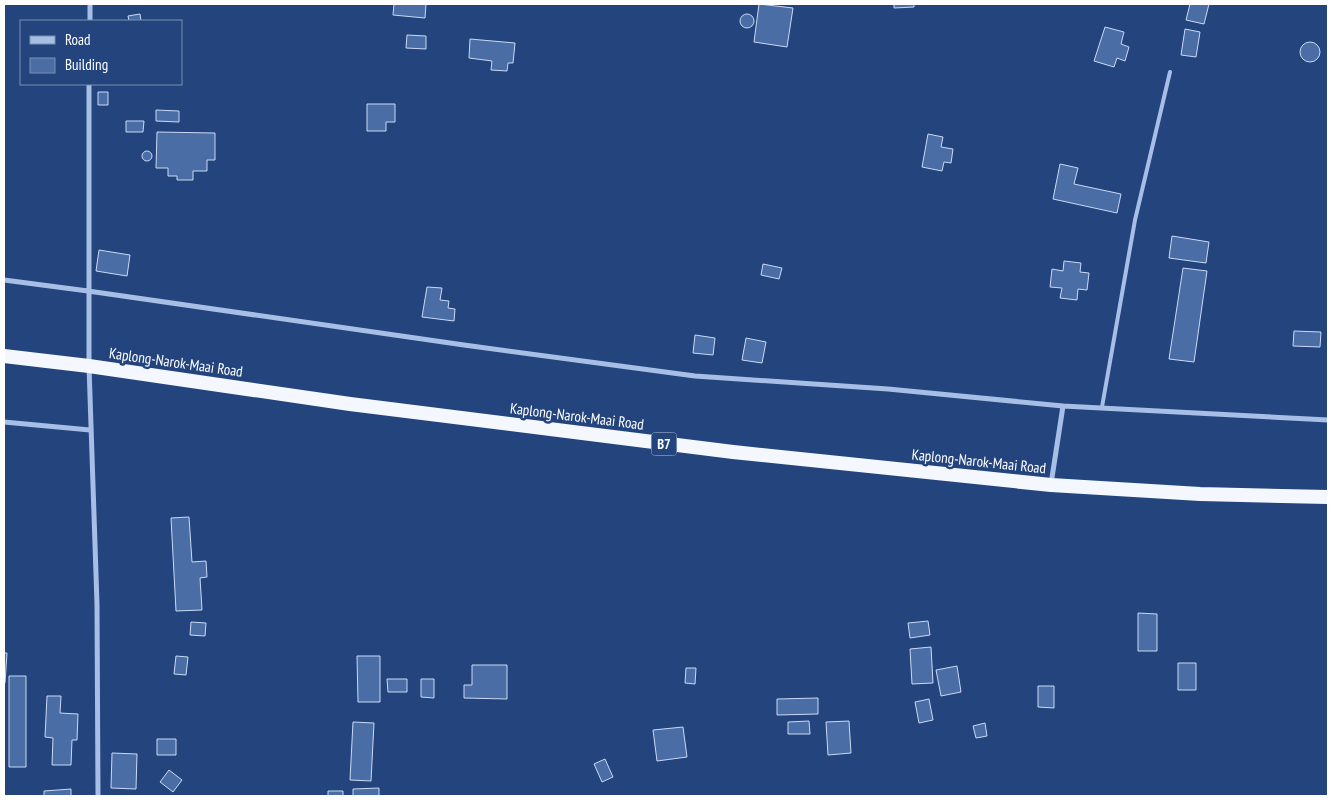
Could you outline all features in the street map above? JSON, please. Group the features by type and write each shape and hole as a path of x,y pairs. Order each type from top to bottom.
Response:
{"highway":[{"name":"Kaplong-Narok-Maai Road","path":"4,356 89,366 350,404 732,452 1050,485 1200,494 1328,497"}],"street":[{"path":"90,4 90,20"},
{"path":"90,85 88,291 90,430 97,604 98,796"},
{"path":"4,280 695,376 888,389 1063,406 1328,420"},
{"path":"1050,485 1063,406"},
{"path":"4,422 90,430"}],"lane":[{"path":"1102,407 1135,220 1170,72"}],"building":[{"path":"394,4 426,4 425,18 393,15"},
{"path":"759,4 793,8 787,47 754,42"},
{"path":"894,4 914,4 914,7 894,8"},
{"path":"1190,4 1209,4 1204,24 1186,20"},
{"path":"140,14 141,20 129,20 128,16"},
{"path":"747,14 752,16 754,21 752,26 747,28 742,26 740,21 742,16"},
{"path":"1105,27 1124,32 1121,44 1129,47 1125,61 1117,58 1114,67 1094,61"},
{"path":"1185,29 1200,32 1196,57 1181,55"},
{"path":"407,35 426,36 426,49 406,48"},
{"path":"470,39 515,43 513,63 508,63 507,71 491,70 492,61 469,58"},
{"path":"1310,42 1317,45 1320,52 1317,59 1310,62 1303,59 1300,52 1303,45"},
{"path":"98,92 108,92 108,105 98,105"},
{"path":"367,104 395,104 395,122 386,122 386,131 367,131"},
{"path":"156,110 179,111 179,122 156,121"},
{"path":"126,121 144,121 143,132 126,132"},
{"path":"157,132 215,133 215,160 207,160 207,171 193,171 193,180 177,180 177,176 168,176 168,168 156,168"},
{"path":"928,134 943,137 941,147 953,149 951,163 944,162 942,171 922,167"},
{"path":"147,151 152,156 147,161 142,156"},
{"path":"1060,164 1078,168 1074,184 1121,194 1117,213 1053,199"},
{"path":"1172,236 1209,242 1206,263 1169,258"},
{"path":"99,250 130,255 127,276 96,271"},
{"path":"1064,261 1081,263 1080,272 1089,273 1087,290 1078,289 1077,300 1060,298 1062,288 1050,287 1052,269 1063,271"},
{"path":"763,264 782,268 779,279 761,275"},
{"path":"1183,268 1207,271 1194,362 1169,359"},
{"path":"427,287 442,288 440,300 449,301 448,308 455,309 454,321 422,317"},
{"path":"1294,331 1321,332 1320,347 1293,346"},
{"path":"695,335 715,338 713,355 693,353"},
{"path":"746,338 766,342 762,363 742,360"},
{"path":"189,517 192,562 206,561 207,577 200,578 202,610 176,611 171,518"},
{"path":"1138,613 1157,614 1157,651 1138,651"},
{"path":"928,621 930,635 910,638 908,623"},
{"path":"191,622 206,623 205,636 190,635"},
{"path":"931,647 933,683 912,684 910,649"},
{"path":"4,653 7,653 5,683 4,683"},
{"path":"176,656 188,657 186,675 174,674"},
{"path":"357,656 380,656 380,702 358,702"},
{"path":"1178,663 1196,663 1196,690 1178,690"},
{"path":"472,665 507,665 507,699 464,698 464,685 472,685"},
{"path":"957,666 961,692 941,696 936,670"},
{"path":"686,668 696,668 695,684 685,683"},
{"path":"9,676 26,676 26,767 9,767"},
{"path":"387,679 407,679 407,692 388,692"},
{"path":"421,679 434,679 434,698 421,697"},
{"path":"1038,686 1054,686 1054,708 1038,707"},
{"path":"47,696 61,696 60,713 78,714 77,740 72,740 71,765 52,765 53,738 45,737"},
{"path":"818,698 818,714 777,715 777,699"},
{"path":"929,699 933,720 919,723 915,702"},
{"path":"809,721 810,734 788,734 788,722"},
{"path":"849,721 851,753 828,755 826,722"},
{"path":"353,722 374,723 371,781 350,780"},
{"path":"985,723 987,736 976,738 973,726"},
{"path":"683,727 687,757 657,761 653,730"},
{"path":"157,739 176,739 176,755 157,755"},
{"path":"112,753 137,754 136,789 111,788"},
{"path":"605,759 613,777 602,782 594,764"},
{"path":"169,770 182,780 173,792 160,782"},
{"path":"379,788 379,796 353,796 353,789"},
{"path":"71,789 71,796 44,796 44,791"},
{"path":"328,791 343,791 343,796 328,796"}]}
